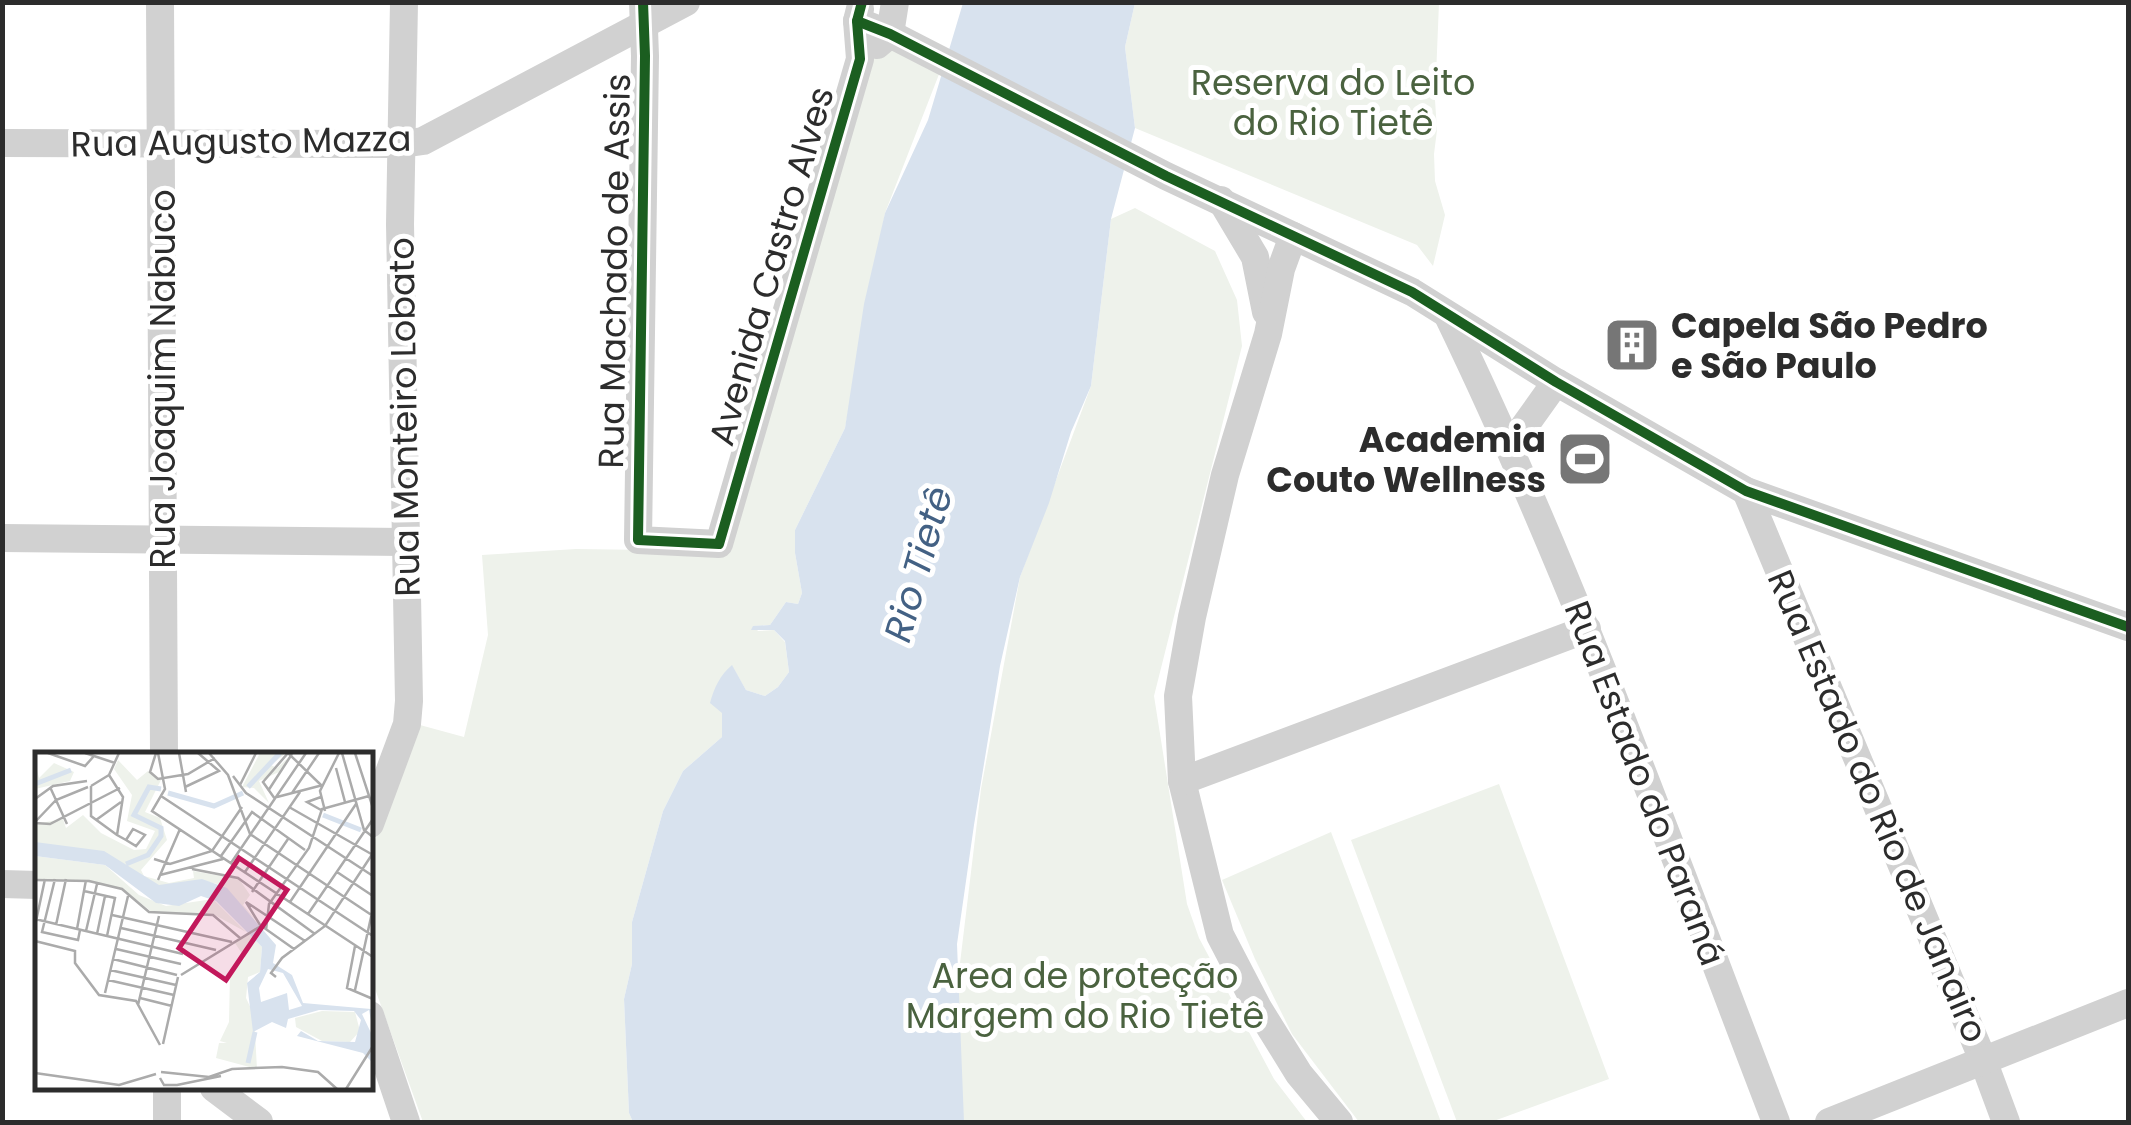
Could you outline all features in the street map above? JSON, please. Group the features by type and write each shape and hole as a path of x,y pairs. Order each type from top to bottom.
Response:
{"street":[{"name":"Rua Joaquim Nabuco","path":"160,2 164,752"},
{"name":"Rua Monteiro Lobato","path":"372,819 407,724 409,701 400,224 404,2"},
{"name":"Rua Augusto Mazza","path":"2,143 423,141 644,13 686,2"},
{"path":"890,34 895,2"},
{"path":"860,12 921,51 1166,176 1412,292 1556,382 1746,491 2128,627"},
{"name":"Avenida Castro Alves","path":"720,544 860,59 860,12"},
{"name":"Rua Machado de Assis","path":"644,13 638,540 720,544"},
{"name":"Avenida Castro Alves","path":"860,59 890,34"},
{"path":"1220,199 1255,260 1268,334"},
{"path":"1255,260 1286,233"},
{"path":"1286,233 1268,334 1240,418 1192,617 1178,696 1182,781 1220,935 1298,1074 1339,1122"},
{"name":"Rua Estado do Paraná","path":"1449,318 1511,445 1587,629 1776,1122"},
{"path":"1511,445 1556,382"},
{"name":"Rua Estado do Rio de Janairo","path":"1746,491 2006,1122"},
{"path":"2,538 405,542"},
{"path":"1182,781 1587,629"},
{"path":"2,884 35,885"},
{"path":"1829,1122 2128,1003"},
{"path":"372,1021 406,1122"},
{"path":"167,1090 167,1122"},
{"path":"217,1090 260,1122"}],"green space":[{"name":"Reserva do Leito do Rio Tietê","path":"1135,3 1439,3 1434,154 1435,181 1445,215 1433,266 1417,245 1135,128 1125,47"},
{"path":"860,23 943,64 885,213 845,428 795,530 802,593 798,604 786,602 770,625 754,626 758,631 774,630 785,642 789,672 765,696 746,690 732,666 722,712 722,737 683,771 663,811 632,922 632,964 624,999 629,1113 633,1122 423,1122 372,981 372,848 420,725 464,737 488,635 482,555 576,549 722,551"},
{"name":"Area de proteção Margem do Rio Tietê","path":"1135,208 1215,251 1237,300 1242,346 1154,696 1187,904 1199,938 1274,1079 1307,1122 964,1122 961,1110 957,988 981,789 1020,577 1091,386 1111,219"},
{"path":"1499,784 1609,1079 1491,1122 1457,1122 1351,840"},
{"path":"1331,832 1441,1122 1359,1122 1292,1034 1222,880"}],"water":[{"name":"Rio Tietê","path":"963,3 1135,3 1125,47 1135,128 1111,219 1091,386 1020,577 1000,666 974,825 957,944 964,1122 633,1122 629,1113 624,999 632,964 632,922 663,811 683,771 722,737 722,713 710,703 728,669 732,665 746,690 765,696 789,672 785,641 774,630 751,630 753,626 770,625 786,602 798,604 802,593 795,530 845,428 864,304 885,213 928,120"}],"cycle path":[{"path":"643,2 638,540 719,544 860,59 857,21 862,2"},
{"path":"857,21 890,34 1166,176 1412,292 1556,382 1746,491 2128,627"}],"place":[{"name":"Capela São Pedro e São Paulo","path":"1632,345"},
{"name":"Academia Couto Wellness","path":"1585,459"}]}
